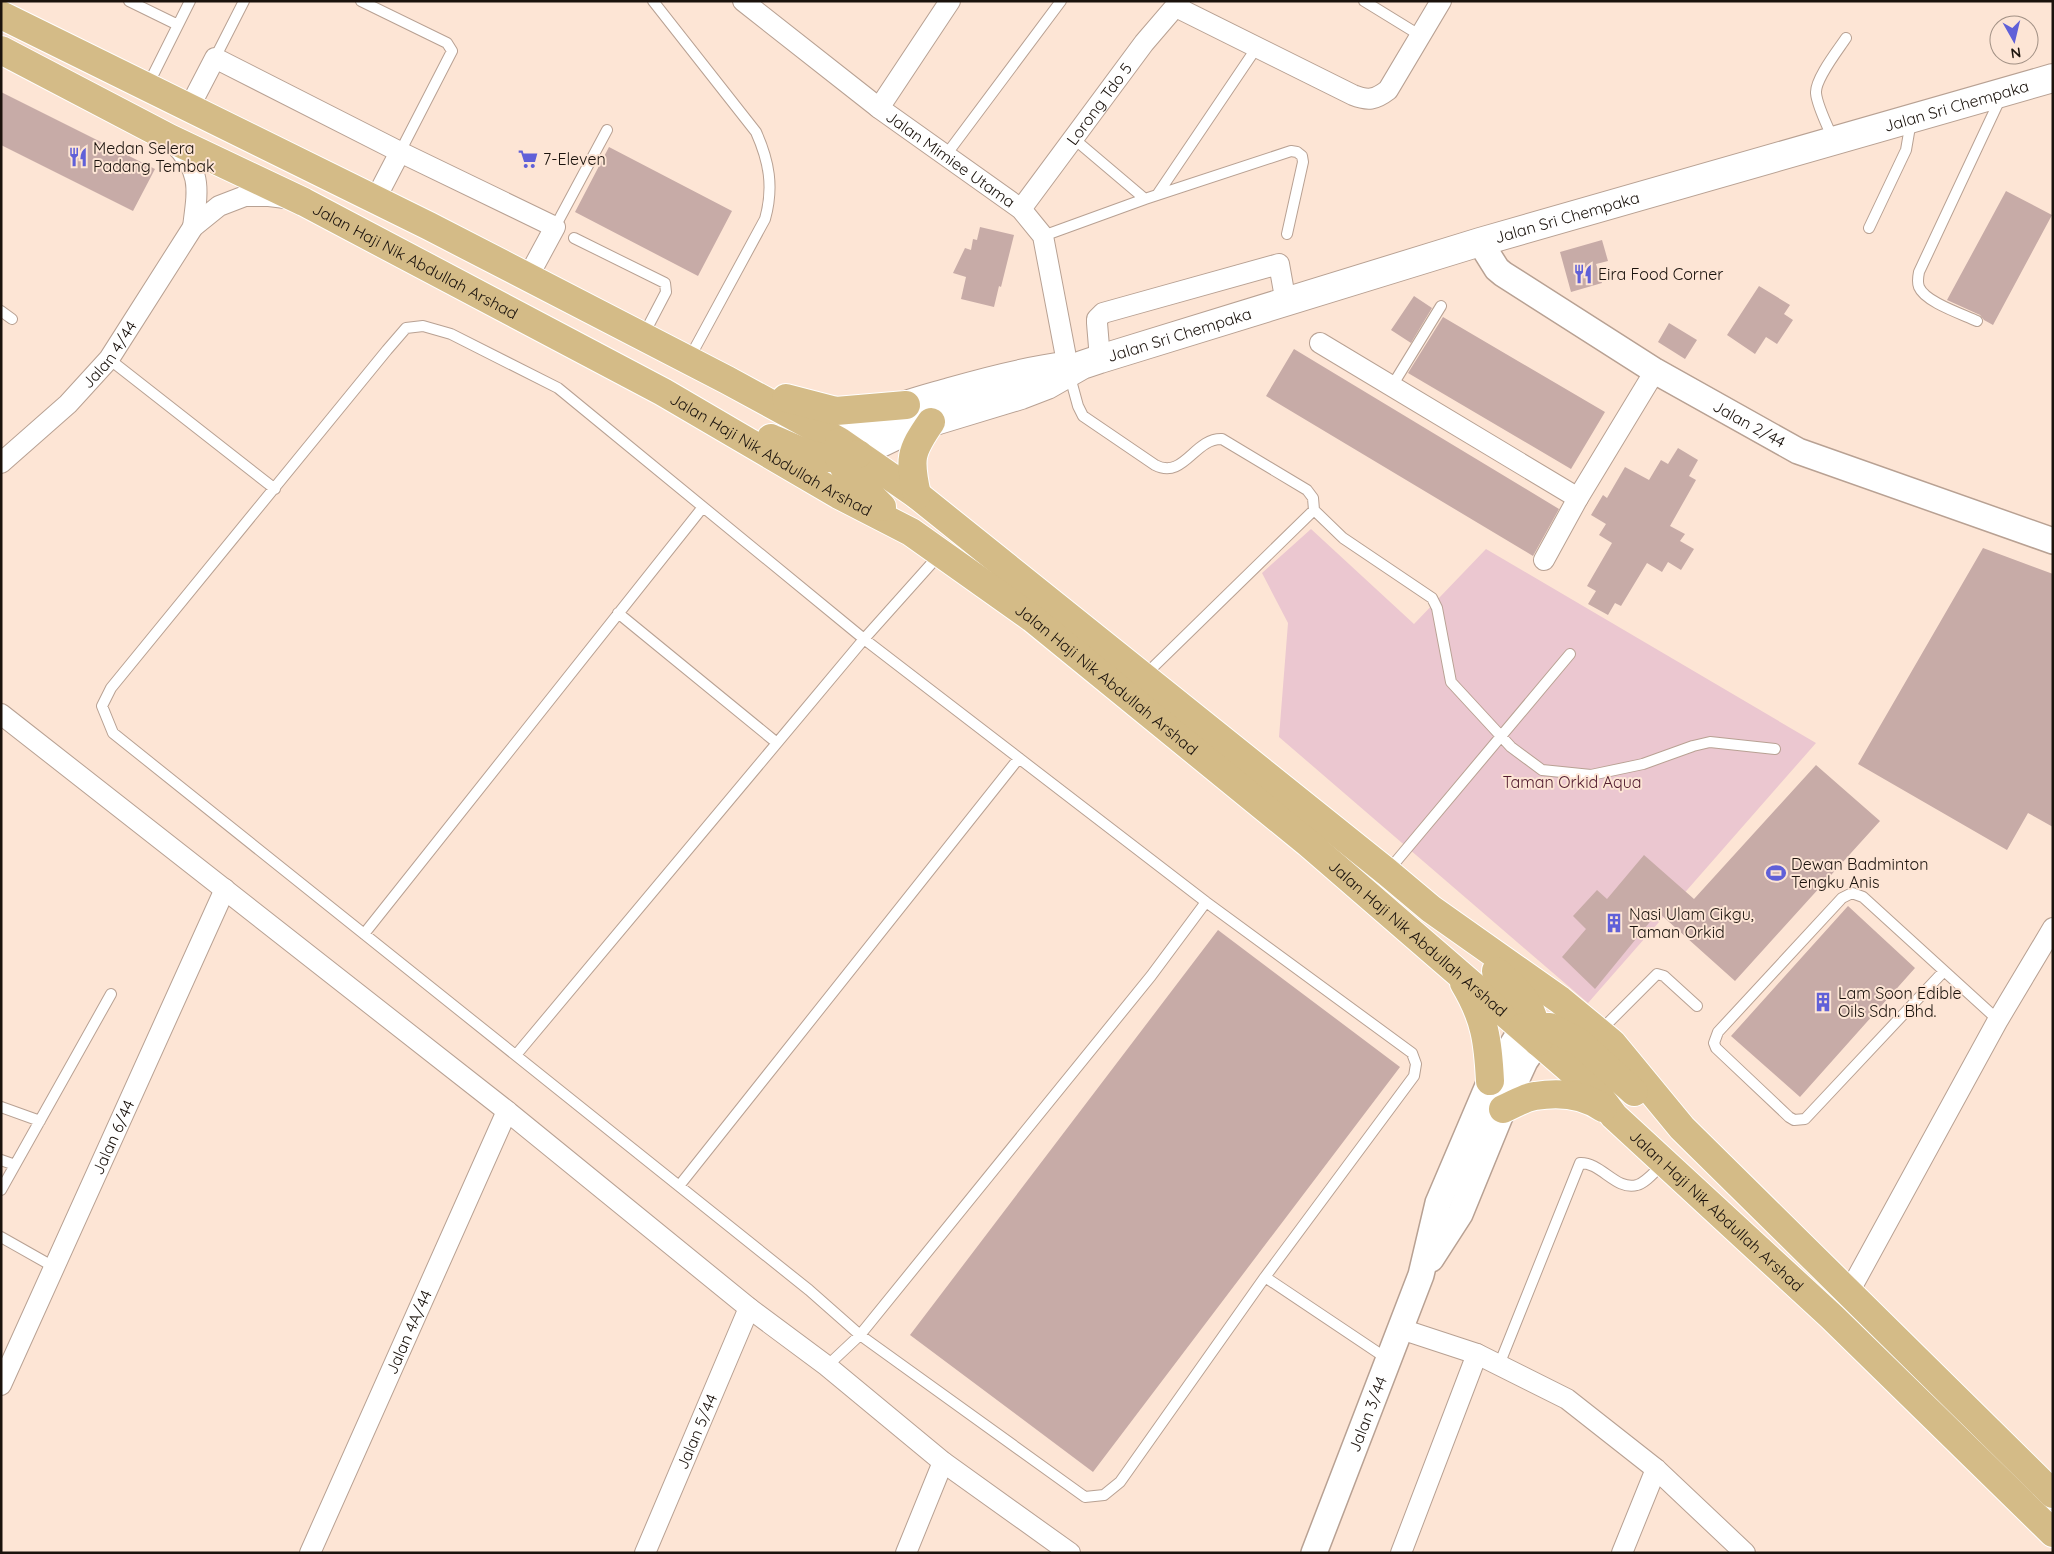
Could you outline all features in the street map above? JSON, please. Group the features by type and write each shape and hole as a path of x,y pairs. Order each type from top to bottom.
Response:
{"main road":[{"name":"Jalan Haji Nik Abdullah Arshad","path":"1,15 375,200 643,336 727,380 918,495 1431,909 1560,1000 1612,1043 1682,1128 1848,1294 2053,1494"},
{"name":"Jalan Haji Nik Abdullah Arshad","path":"1,50 169,138 304,202 663,392 839,495 910,532 1040,624 1308,842 1456,969 1533,1032 1596,1092 1614,1116 1832,1318 2053,1533"},
{"name":"Jalan Sri Chempaka","path":"1080,366 1480,242 2053,78"},
{"path":"663,392 803,452 845,451 886,439 931,422 1021,395 1047,385 1080,366"},
{"path":"910,532 846,471 845,451 850,430 906,405 1014,374 1080,366"},
{"path":"727,380 836,411 906,405"},
{"path":"918,495 912,472 912,456 916,443 931,422"},
{"path":"1446,919 1518,991 1532,1010 1533,1032 1550,1027 1579,1042 1657,1114 1682,1128"},
{"path":"1456,969 1475,1002 1485,1028 1489,1054 1490,1081"},
{"path":"1503,1109 1534,1096 1570,1094 1592,1100 1614,1116"}],"street":[{"name":"Jalan Mimiee Utama","path":"743,1 879,108 1021,209 1043,236 1080,366"},
{"path":"879,108 950,1"},
{"path":"1178,4 1257,47 1353,95 1367,100 1379,98 1388,90 1442,1"},
{"name":"Lorong Tdo 5","path":"1021,209 1144,43 1178,4"},
{"path":"189,108 215,58 400,152 555,227 528,277"},
{"path":"169,138 187,156 196,176 197,195 193,227"},
{"path":"375,200 400,152"},
{"path":"193,227 219,206 245,196 269,196 304,202"},
{"name":"Jalan 4/44","path":"1,463 68,404 109,358 193,227"},
{"name":"Jalan 2/44","path":"1480,242 1497,269 1503,274 1655,371 1798,451 2053,541"},
{"path":"1080,366 1097,319 1103,313 1279,264 1286,303"},
{"path":"1320,343 1578,498"},
{"path":"1544,560 1578,498 1655,371"},
{"path":"1,714 507,1111 749,1308 827,1366 943,1462 1070,1553"},
{"name":"Jalan 6/44","path":"1,1385 225,888"},
{"path":"1848,1294 1998,1020 2053,928"},
{"name":"Jalan 3/44","path":"1314,1553 1421,1275 1438,1203 1490,1081 1533,1032"},
{"name":"Jalan 3/44","path":"1421,1275 1460,1214 1503,1109 1525,1062 1533,1032"},
{"name":"Jalan 4A/44","path":"310,1553 507,1111"},
{"name":"Jalan 5/44","path":"645,1553 749,1308"},
{"path":"1401,1329 1477,1354 1567,1399 1656,1469 1744,1553"},
{"path":"1401,1553 1477,1354"},
{"path":"906,1553 943,1462"},
{"path":"1622,1553 1656,1469"}],"lane":[{"path":"128,1 178,26"},
{"path":"147,87 190,1"},
{"path":"215,58 244,1"},
{"path":"361,1 446,43 452,51 400,152"},
{"path":"653,1 756,132 766,155 769,182 769,204 765,219 688,360"},
{"path":"946,155 1061,1"},
{"path":"1364,1 1421,36"},
{"path":"1834,142 1816,89 1819,80 1846,38"},
{"path":"1157,195 1257,47"},
{"path":"1977,320 1930,299 1919,287 1918,280 2002,94"},
{"path":"1869,228 1906,150 1911,120"},
{"path":"555,227 607,130"},
{"path":"1073,138 1145,199"},
{"path":"1043,236 1157,195 1291,152 1297,152 1302,156 1303,162 1287,234"},
{"path":"574,238 665,283 666,292 643,336"},
{"path":"1392,386 1441,306"},
{"path":"1,311 12,319"},
{"path":"423,326 451,334 558,388 864,639 1206,902 1412,1053 1416,1064 1414,1076 1265,1277 1120,1482 1104,1495 1085,1498 860,1335 810,1290 113,733 102,706 111,688 276,489 406,328 423,326"},
{"path":"109,358 276,489"},
{"path":"1080,366 1078,406 1083,416 1155,465 1168,470 1175,468 1207,442 1214,439 1222,439 1304,487 1311,494 1314,510 1343,538 1432,598 1437,608 1449,678 1511,748 1542,770 1588,775 1643,764 1693,746 1710,742 1775,749"},
{"path":"364,934 703,507"},
{"path":"1144,676 1314,510"},
{"path":"516,1056 864,639 941,554"},
{"path":"618,613 777,743"},
{"path":"1387,872 1570,654"},
{"path":"679,1186 1019,758"},
{"path":"1944,971 1805,1120 1794,1120 1788,1117 1716,1048 1714,1043 1718,1032 1847,895 1852,893 1863,897 1998,1020"},
{"path":"827,1366 860,1335 1151,976 1206,902"},
{"path":"1599,1032 1657,974 1664,976 1697,1006"},
{"path":"1,1190 111,994"},
{"path":"1,1107 40,1121"},
{"path":"1,1160 15,1165"},
{"path":"1499,1365 1580,1163 1595,1166 1622,1184 1629,1186 1638,1185 1664,1163"},
{"path":"1,1237 54,1267"},
{"path":"1265,1277 1389,1360"}],"green space":[{"name":"Taman Orkid Aqua","path":"1311,529 1414,624 1486,549 1816,743 1588,1003 1279,737 1288,623 1262,573"}],"building":[{"name":"Medan Selera Padang Tembak","path":"1,92 155,169 133,211 1,145"},
{"path":"609,147 732,211 698,276 575,212"},
{"path":"2006,191 2052,215 1993,325 1984,320 1980,315 1947,300"},
{"path":"980,227 1014,235 994,307 961,299 966,277 953,273 965,248 971,250 973,239 977,240"},
{"name":"Eira Food Corner","path":"1602,240 1608,261 1596,264 1602,283 1571,292 1560,252"},
{"path":"1759,286 1790,305 1784,314 1793,320 1777,344 1766,337 1755,354 1727,335"},
{"path":"1414,296 1432,308 1411,343 1391,330"},
{"path":"1443,317 1605,412 1571,469 1408,373"},
{"path":"1669,323 1697,340 1685,359 1658,342"},
{"path":"1294,349 1559,509 1533,556 1266,396"},
{"path":"1678,448 1698,460 1689,476 1696,480 1670,526 1685,534 1680,541 1694,549 1681,570 1668,562 1662,572 1647,563 1621,606 1615,603 1608,615 1588,604 1596,591 1587,586 1612,543 1599,535 1606,524 1591,515 1603,495 1607,498 1625,467 1649,480 1661,460 1668,464"},
{"path":"1983,548 2053,574 2053,827 2028,813 2007,850 1858,764"},
{"name":"Dewan Badminton Tengku Anis","path":"1816,765 1880,821 1735,981 1658,912 1595,989 1562,957 1586,929 1573,916 1597,890 1607,899 1644,855 1694,899"},
{"name":"Lam Soon Edible Oils Sdn. Bhd.","path":"1848,906 1915,968 1800,1097 1731,1036"},
{"path":"1218,930 1400,1067 1093,1472 910,1335"}],"place":[{"name":"Medan Selera Padang Tembak","path":"78,157"},
{"name":"7-Eleven","path":"528,159"},
{"name":"Eira Food Corner","path":"1583,274"},
{"name":"Dewan Badminton Tengku Anis","path":"1776,873"},
{"name":"Nasi Ulam Cikgu, Taman Orkid","path":"1614,923"},
{"name":"Lam Soon Edible Oils Sdn. Bhd.","path":"1823,1002"}]}
